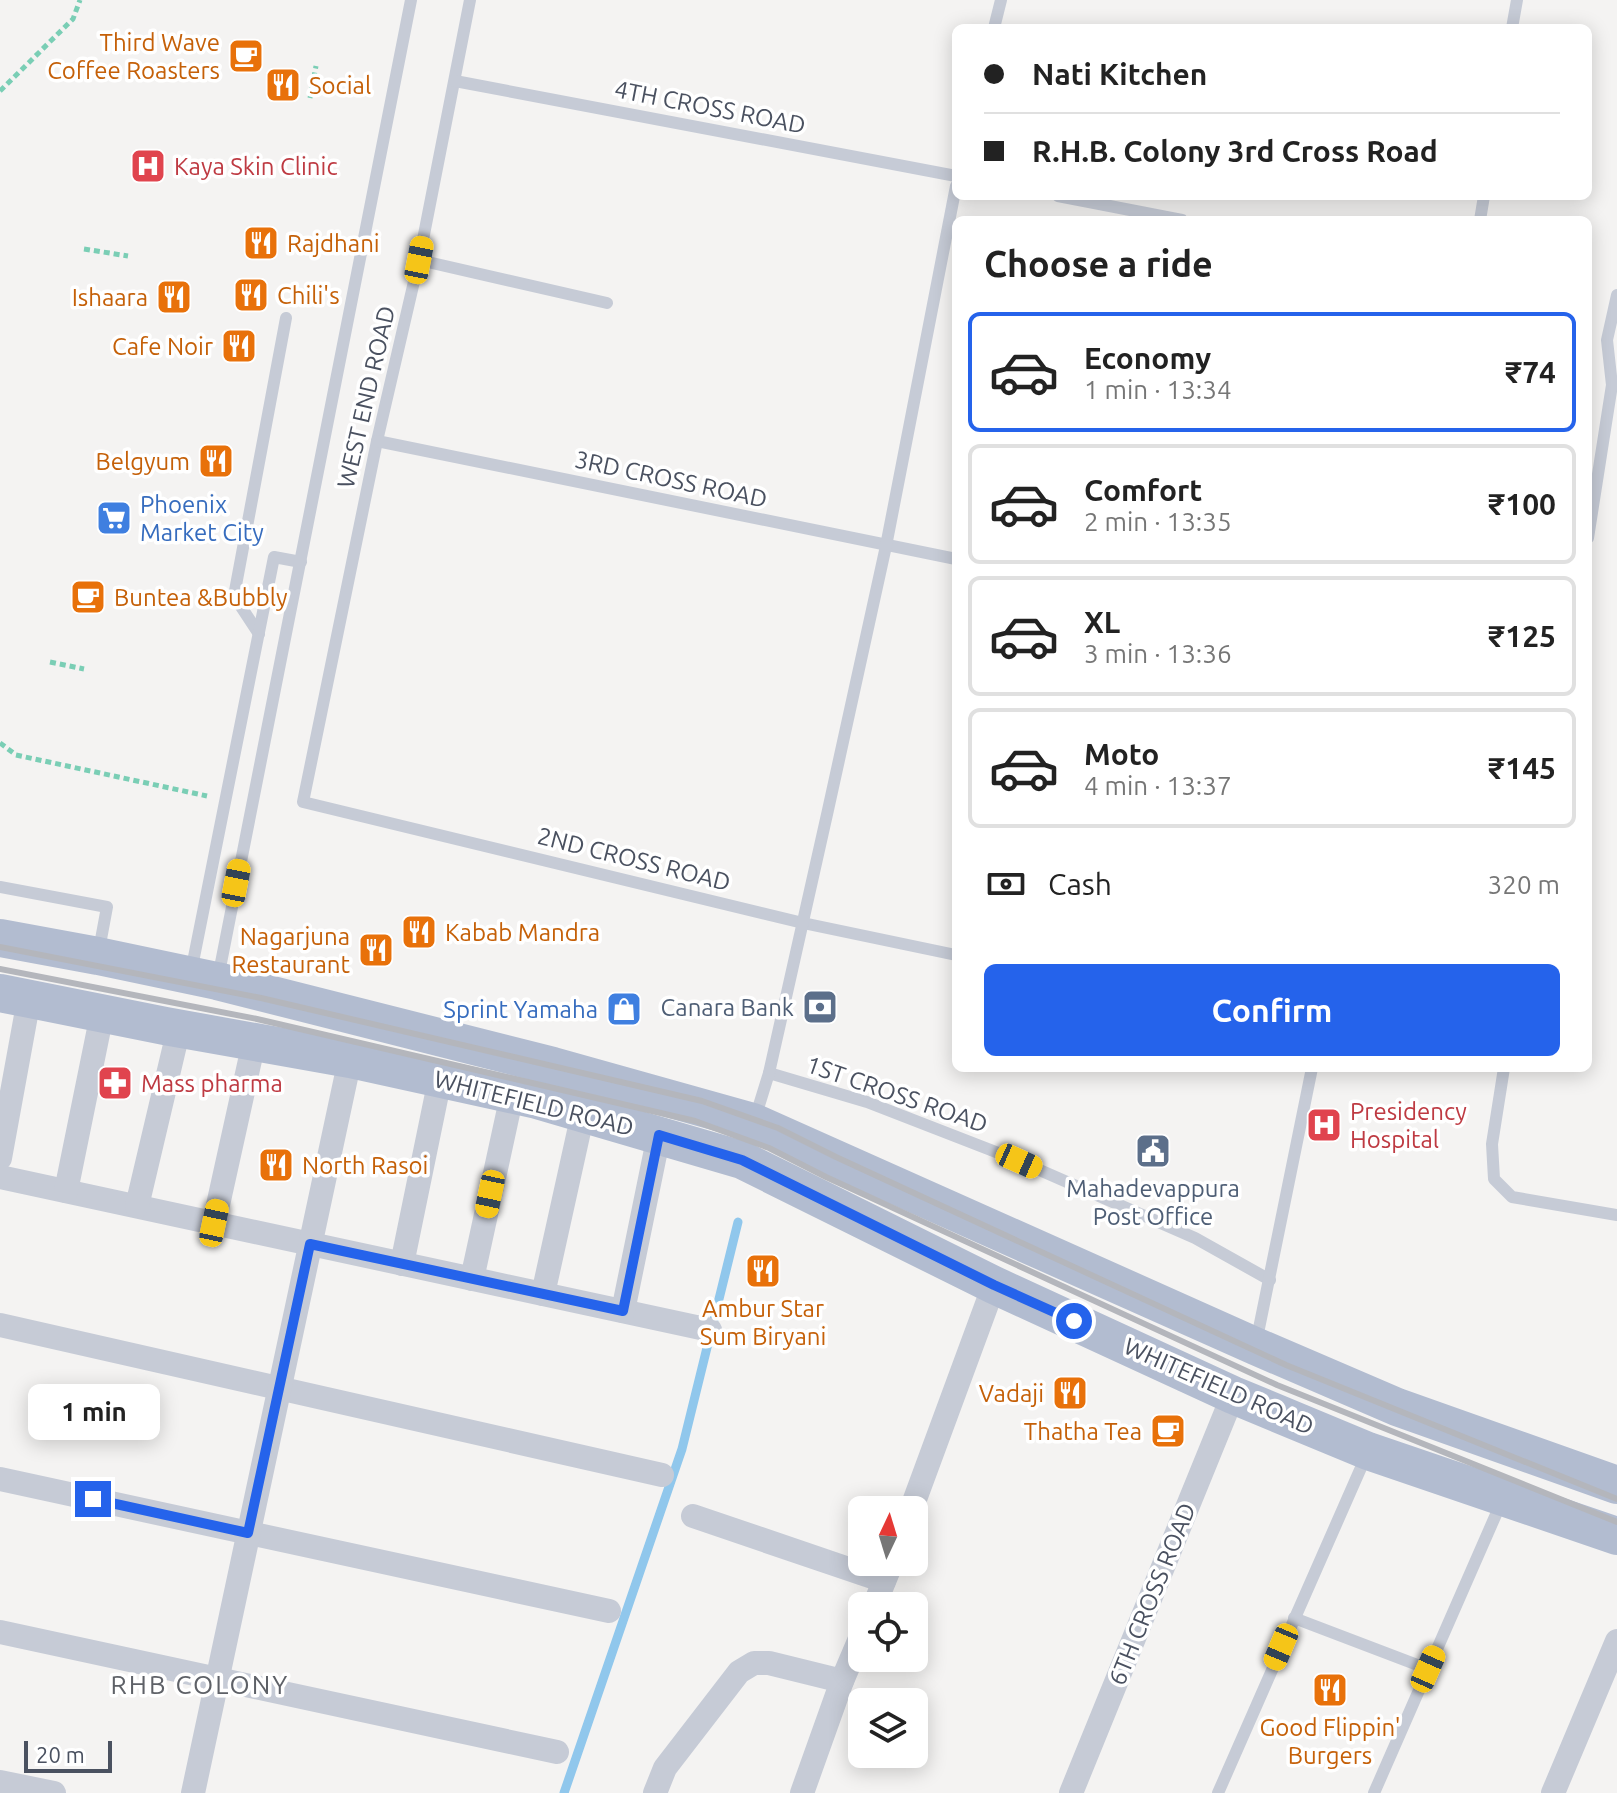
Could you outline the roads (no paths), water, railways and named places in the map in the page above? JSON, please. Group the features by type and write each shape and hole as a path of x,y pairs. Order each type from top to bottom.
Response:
{"main road":[{"name":"WHITEFIELD ROAD","path":"0,938 204,978 553,1066 753,1122 1397,1407 1617,1485"},
{"name":"WHITEFIELD ROAD","path":"15,996 350,1059 537,1100 742,1160 994,1285 1233,1395 1368,1451 1617,1536"},
{"path":"958,1267 980,1222"}],"street":[{"path":"0,1158 15,996"},
{"path":"66,1191 102,1014"},
{"path":"137,1206 179,1028"},
{"path":"214,1223 254,1042"},
{"path":"193,1793 350,1059"},
{"path":"402,1264 440,1079"},
{"path":"472,1279 512,1095"},
{"path":"543,1294 583,1113"},
{"path":"623,1311 659,1135"},
{"path":"0,1177 710,1330"},
{"path":"916,1496 994,1285"},
{"path":"0,1325 662,1475"},
{"name":"6TH CROSS ROAD","path":"1071,1793 1233,1395"},
{"path":"0,1479 609,1611"},
{"path":"693,1516 848,1561"},
{"path":"0,1632 557,1752"},
{"path":"1553,1793 1617,1641"},
{"path":"655,1793 665,1768 739,1672 754,1663 769,1663 842,1681"},
{"path":"802,1793 848,1667"},
{"path":"0,1782 54,1793"}],"lane":[{"path":"204,978 301,562 411,0"},
{"name":"WEST END ROAD","path":"303,802 377,441 419,260 470,0"},
{"path":"995,24 1001,0"},
{"path":"1513,24 1517,0"},
{"name":"4TH CROSS ROAD","path":"455,81 952,175"},
{"path":"742,1160 769,1073 886,546 953,200"},
{"path":"1079,200 1161,216"},
{"path":"419,260 607,303"},
{"path":"1592,515 1615,385 1607,340 1617,295"},
{"path":"259,634 234,596 286,318"},
{"name":"3RD CROSS ROAD","path":"377,441 952,558"},
{"path":"204,978 225,800 274,557 301,562"},
{"name":"2ND CROSS ROAD","path":"303,802 803,923 952,954"},
{"path":"0,887 107,907 98,956"},
{"path":"1255,1346 1311,1072"},
{"path":"1503,1072 1492,1144 1494,1179 1512,1197 1617,1215"},
{"name":"1ST CROSS ROAD","path":"769,1073 867,1102 1019,1161 1195,1238 1270,1280"},
{"path":"1218,1793 1368,1451"},
{"path":"1374,1793 1503,1498"},
{"path":"1294,1618 1428,1669"}],"waterway":[{"path":"564,1793 682,1449 738,1222"}],"railway":[{"path":"0,947 261,998 702,1101 778,1128 1286,1365 1617,1499"},
{"path":"0,969 257,1019 695,1121 769,1148 1277,1385 1617,1522"}],"place":[{"name":"Third Wave Coffee Roasters","path":"246,56"},
{"name":"Social","path":"283,85"},
{"name":"Kaya Skin Clinic","path":"148,166"},
{"name":"Rajdhani","path":"261,243"},
{"name":"Chili's","path":"251,295"},
{"name":"Ishaara","path":"174,297"},
{"name":"Cafe Noir","path":"239,346"},
{"name":"Belgyum","path":"216,461"},
{"name":"Phoenix Market City","path":"114,518"},
{"name":"Buntea &Bubbly","path":"88,597"},
{"name":"Kabab Mandra","path":"419,932"},
{"name":"Nagarjuna Restaurant","path":"376,950"},
{"name":"Canara Bank","path":"820,1007"},
{"name":"Sprint Yamaha","path":"624,1009"},
{"name":"Mass pharma","path":"115,1083"},
{"name":"Presidency Hospital","path":"1324,1125"},
{"name":"Mahadevappura Post Office","path":"1153,1151"},
{"name":"North Rasoi","path":"276,1165"},
{"name":"Ambur Star Sum Biryani","path":"763,1271"},
{"name":"Vadaji","path":"1070,1393"},
{"name":"Thatha Tea","path":"1168,1431"},
{"name":"Good Flippin' Burgers","path":"1330,1690"}],"district":[{"name":"RHB COLONY","path":"200,1684"}]}
